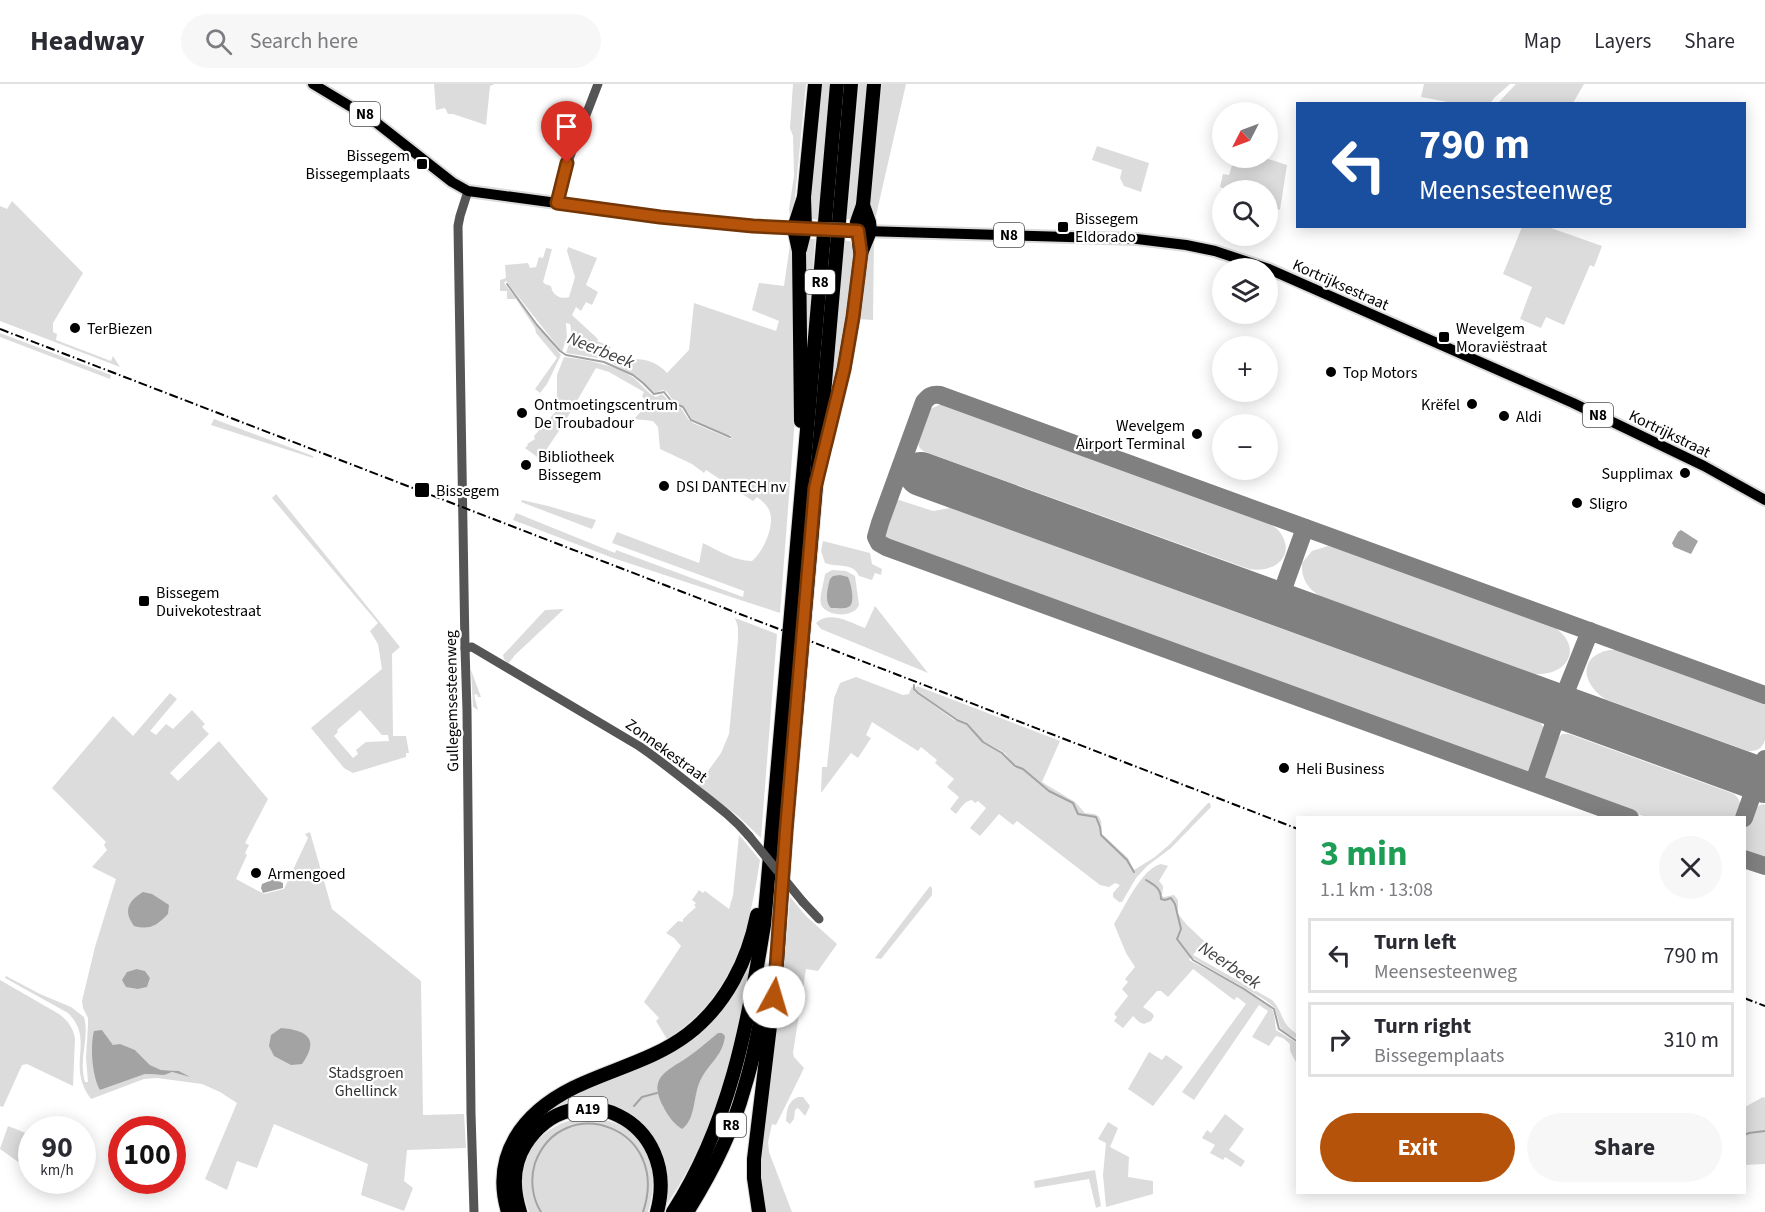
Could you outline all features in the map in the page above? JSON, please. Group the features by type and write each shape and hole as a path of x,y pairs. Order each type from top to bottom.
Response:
{"highway":[{"path":"802,480 799,251 804,229 804,197 815,84"},
{"name":"R8","path":"673,1212 696,1173 713,1137 729,1094 743,1039 764,925 837,84"},
{"name":"R8","path":"687,1212 716,1161 744,1090 758,1032 780,907 851,84"},
{"path":"815,488 844,369 853,317 861,253 859,231 870,222 863,205 874,84"},
{"name":"A19","path":"508,1212 502,1187 503,1170 511,1144 528,1121 549,1103 573,1088 649,1058 675,1044 706,1018 727,992 737,975 756,924 773,815"},
{"path":"759,1212 754,1159 776,976 780,907"},
{"name":"A19","path":"520,1212 514,1187 517,1162 522,1149 541,1126 561,1114 581,1109 595,1109 618,1115 639,1129 648,1141 656,1154 662,1181 657,1212"}],"main road":[{"name":"N8","path":"313,84 367,116 456,185 468,191 661,217 753,226 859,231"},
{"name":"Kortrijksestraat","path":"859,231 1136,239 1186,245 1246,260 1428,338"},
{"name":"Kortrijkstraat","path":"1428,338 1666,447 1765,500"}],"street":[{"path":"557,203 567,163 598,84"},
{"name":"Gullegemsesteenweg","path":"468,191 459,222 474,1212"},
{"name":"Zonnekestraat","path":"465,648 472,647 639,746 677,773 733,819 819,919"}],"green space":[{"path":"434,84 495,84 490,86 486,125 448,114 445,108 436,110"},
{"path":"793,84 806,84 793,217 790,216 789,209 794,176 793,136 790,128"},
{"path":"820,84 831,84 819,220 812,219 809,213"},
{"path":"859,84 870,84 855,219 847,219"},
{"path":"882,84 906,84 875,220 869,207"},
{"path":"1424,84 1510,84 1491,102 1448,102 1421,97"},
{"path":"1516,84 1584,84 1574,102 1499,102"},
{"path":"1097,146 1149,163 1141,192 1124,186 1120,178 1122,170 1092,160"},
{"path":"1278,162 1287,165 1280,210 1278,209 1278,180 1222,180 1223,174 1229,175 1231,168 1278,168"},
{"path":"12,201 83,273 53,323 53,332 57,334 56,340 111,361 113,356 120,367 0,321 0,206 7,209"},
{"path":"1522,228 1551,228 1602,246 1594,267 1590,265 1564,325 1546,317 1541,328 1520,319 1532,287 1503,274"},
{"path":"874,237 873,320 858,319 868,243"},
{"path":"791,238 793,240 795,418 780,613 613,558 513,520 516,513 615,553 616,550 743,597 744,591 612,543 617,532 699,563 703,543 733,557 752,561 765,544 770,528 768,508 757,497 753,501 706,470 704,473 692,464 660,449 658,427 653,421 634,419 648,404 642,396 644,392 609,372 596,368 540,459 525,448 535,439 534,436 557,410 557,375 564,357 591,361 618,369 634,378 656,397 662,394 672,404 681,408 693,423 731,439 731,435 692,419 684,407 672,399 667,392 663,390 655,393 636,376 604,359 566,353 572,335 570,324 566,323 567,337 562,352 506,281 504,283 561,355 540,393 535,389 557,358 536,333 516,299 507,299 507,291 500,291 500,280 506,278 505,265 528,263 530,268 536,267 539,257 543,258 546,248 552,249 543,282 551,286 557,296 566,298 569,297 575,277 567,251 568,247 597,258 586,285 598,292 592,305 586,302 581,311 576,307 572,315 598,339 597,341 611,347 606,356 620,363 625,363 624,360 630,359 647,360 658,365 667,373 689,350 694,303 776,331 779,321 752,310 759,283 784,286"},
{"path":"806,239 815,239 804,388 803,272"},
{"path":"842,240 855,242 845,336 831,401"},
{"path":"0,333 111,375 110,379 0,337"},
{"path":"942,404 1246,512 1279,531 1286,548 1284,555 1274,566 1267,569 1249,569 923,451 919,447 918,440 927,414 932,408"},
{"path":"214,419 313,456 313,458 211,425"},
{"path":"276,494 400,647 392,654 393,736 406,736 409,753 406,753 406,757 353,773 344,768 311,728 382,669 378,644 370,631 378,623 272,498","holes":["360,710 382,735 388,735 389,741 366,742 356,750 358,754 353,758 334,736 337,730"]},
{"path":"896,499 933,511 950,508 1541,723 1545,733 1531,771 1526,774 891,543 884,537 884,532"},
{"path":"522,500 596,520 592,529 521,502"},
{"path":"823,541 870,553 872,564 882,569 881,575 875,573 872,580 859,576 849,567 825,563 821,551"},
{"path":"1328,546 1554,627 1568,643 1570,651 1568,659 1556,670 1535,674 1320,596 1306,582 1302,563 1312,551"},
{"path":"832,570 846,571 855,576 859,605 848,614 830,612 821,604 825,574"},
{"path":"875,606 928,673 821,629 816,623 821,619 833,617 865,628"},
{"path":"564,609 508,664 503,655 545,610"},
{"path":"735,618 777,634 761,838 739,817 698,785 721,753 729,734 738,640"},
{"path":"1610,650 1645,657 1765,702 1765,740 1762,746 1757,750 1748,751 1605,699 1591,686 1586,671 1592,658"},
{"path":"471,670 481,697 474,695 478,710 473,707"},
{"path":"856,677 903,695 909,694 912,686 915,692 954,720 968,725 982,742 1002,753 1015,768 1017,766 1005,753 983,741 968,723 953,717 915,688 917,686 1060,741 1042,782 1075,802 1085,813 1099,817 1102,834 1128,858 1134,870 1170,844 1208,803 1211,807 1171,848 1147,866 1136,878 1122,902 1119,902 1113,897 1113,893 1120,885 1115,883 1109,887 1100,885 1017,821 1013,825 999,814 980,836 970,828 986,808 978,801 975,803 972,800 965,803 956,814 950,809 959,797 947,787 954,779 935,763 937,760 921,747 918,751 872,722 866,735 871,738 858,758 851,753 821,793 822,767 827,767 834,698 840,683"},
{"name":"Stadsgroen Ghellinck","path":"170,693 177,699 150,731 156,735 166,724 173,729 192,710 205,724 202,727 209,734 170,773 178,781 219,741 268,799 245,843 249,845 245,853 247,855 236,879 264,894 284,889 308,838 305,834 310,832 332,909 421,981 423,1115 464,1114 466,1148 407,1150 404,1181 413,1188 404,1211 361,1195 368,1164 274,1124 257,1168 237,1161 227,1190 205,1179 237,1103 202,1084 157,1078 144,1079 91,1099 80,1073 80,1038 75,1022 68,1013 5,978 6,976 71,1007 84,1017 86,1032 83,1074 85,1082 88,1082 86,1058 88,1018 82,1001 95,947 116,879 92,867 107,850 104,845 106,842 52,788 113,716 133,736","holes":["137,969 145,971 150,978 147,987 138,989","102,1030 113,1045 135,1050 150,1065 161,1070 179,1071 187,1076 172,1072 145,1074 100,1090"]},
{"path":"1562,734 1569,734 1734,794 1741,805 1737,816 1643,816 1547,781 1544,779 1544,773 1556,740"},
{"path":"1765,805 1765,861 1746,853 1747,824 1757,807"},
{"path":"739,835 760,860 756,887 743,937 723,983 690,1022 667,1039 656,1021 659,1018 644,1002 681,946 666,933 678,921 683,922 683,919 696,907 694,905 696,903 692,900 699,890 703,893 705,891 729,909 733,895"},
{"path":"1161,864 1168,866 1159,881 1163,886 1162,896 1174,895 1178,900 1178,914 1204,941 1193,955 1272,1000 1287,1026 1296,1033 1296,1038 1281,1030 1275,1008 1265,1000 1191,957 1189,960 1248,991 1268,1005 1273,1011 1276,1030 1296,1042 1296,1062 1290,1051 1290,1044 1283,1038 1276,1036 1269,1046 1252,1037 1268,1011 1259,1005 1194,1100 1182,1092 1246,1004 1237,997 1234,1000 1193,969 1168,997 1161,991 1157,991 1143,1007 1154,1016 1151,1021 1144,1024 1133,1016 1123,1028 1114,1021 1117,1017 1114,1014 1128,996 1122,989 1128,982 1125,979 1135,967 1126,953 1114,924 1140,881 1154,867"},
{"path":"930,886 932,895 881,959 875,958"},
{"path":"790,897 806,916 837,944 818,971 806,969 793,1053 804,1068 776,1125 772,1124 768,1142 769,1152 792,1212 766,1212 761,1172 762,1132"},
{"path":"753,953 740,1020 723,1086 698,1150 664,1209 666,1180 662,1154 657,1143 639,1122 626,1113 538,1119 566,1099 674,1051"},
{"path":"0,980 59,1014 69,1024 75,1038 73,1086 27,1064 22,1065 3,1107 0,1106"},
{"path":"1149,1052 1162,1060 1166,1055 1183,1067 1153,1106 1128,1089"},
{"path":"798,1097 803,1097 810,1106 805,1116 798,1108 795,1110 794,1119 790,1124 786,1121 788,1107"},
{"path":"1765,1098 1765,1164 1746,1165 1746,1106"},
{"path":"1225,1114 1244,1129 1229,1150 1245,1161 1241,1167 1225,1157 1223,1160 1210,1153 1215,1145 1202,1138 1207,1130 1211,1133"},
{"path":"585,1117 605,1120 621,1126 634,1135 644,1147 650,1161 652,1176 652,1194 648,1212 529,1212 524,1195 523,1178 525,1163 531,1150 552,1128 567,1121"},
{"path":"1108,1122 1118,1128 1110,1147 1129,1157 1128,1177 1153,1181 1153,1194 1106,1207 1103,1175 1106,1143 1098,1139"},
{"path":"8,1126 18,1130 18,1162 0,1149"},
{"path":"1095,1170 1101,1206 1096,1208 1089,1179 1035,1188 1034,1181"}],"shaded area":[{"path":"1681,530 1698,541 1691,554 1674,547 1672,543"},
{"path":"840,575 848,577 852,603 845,608 831,608 827,598 830,579"},
{"path":"274,879 283,883 283,888 263,893 262,884"},
{"path":"143,892 152,894 169,905 168,914 156,924 144,928 134,926 128,911 134,899"},
{"path":"137,969 145,971 150,978 147,987 138,989 126,987 122,980 127,972"},
{"path":"281,1028 298,1031 308,1037 310,1048 302,1064 291,1065 274,1056 269,1046 271,1035"},
{"path":"102,1030 113,1045 120,1044 135,1050 150,1065 161,1070 179,1071 190,1077 172,1072 164,1075 145,1074 100,1090 92,1061 92,1045 94,1031"},
{"path":"718,1033 725,1036 724,1043 700,1081 690,1119 682,1129 676,1125 664,1108 659,1098 658,1082 661,1076"}],"waterway":[{"name":"Neerbeek","path":"507,284 537,325 560,351 566,355 604,362 633,375 654,394 664,392 672,402 683,407 691,420 730,437"},
{"path":"914,685 918,693 957,720 967,724 983,742 1002,753 1015,766 1023,769 1049,791 1073,803 1078,814 1096,817 1101,835 1127,860 1134,872"},
{"name":"Neerbeek","path":"1146,880 1158,889 1161,899 1171,898 1175,904 1181,929 1177,939 1193,960 1274,1009 1279,1029 1296,1041"},
{"path":"634,1106 642,1097 657,1093"},
{"path":"541,1212 533,1188 535,1163 549,1141 567,1128 589,1124 610,1128 629,1139 642,1158 648,1182 643,1212"},
{"name":"Neerbeek","path":"1746,1134 1765,1131"}],"taxiway":[{"path":"1625,816 879,543 876,537 880,523 924,402 931,396 940,395 1765,695"},
{"path":"901,466 921,474"},
{"path":"1278,603 1305,528"},
{"path":"1534,782 1560,706 1590,631"},
{"path":"1745,816 1765,759"},
{"path":"1746,860 1765,866"}],"runway":[{"path":"921,474 1765,781"}],"railway":[{"path":"0,329 1296,828"},
{"path":"1746,999 1765,1006"}],"place":[{"name":"Bissegem Bissegemplaats","path":"422,164"},
{"name":"Bissegem Eldorado","path":"1063,227"},
{"name":"TerBiezen","path":"75,328"},
{"name":"Wevelgem Moraviëstraat","path":"1444,337"},
{"name":"Top Motors","path":"1331,372"},
{"name":"Krëfel","path":"1472,404"},
{"name":"Ontmoetingscentrum De Troubadour","path":"522,413"},
{"name":"Aldi","path":"1504,416"},
{"name":"Wevelgem Airport Terminal","path":"1197,434"},
{"name":"Bibliotheek Bissegem","path":"526,465"},
{"name":"Supplimax","path":"1685,473"},
{"name":"DSI DANTECH nv","path":"664,486"},
{"name":"Bissegem","path":"422,490"},
{"name":"Sligro","path":"1577,503"},
{"name":"Bissegem Duivekotestraat","path":"144,601"},
{"name":"Heli Business","path":"1284,768"},
{"name":"Armengoed","path":"256,873"}],"route":[{"path":"567,163 557,203 660,217 753,226 858,231 861,253 853,317 844,369 815,488 774,997"}]}
